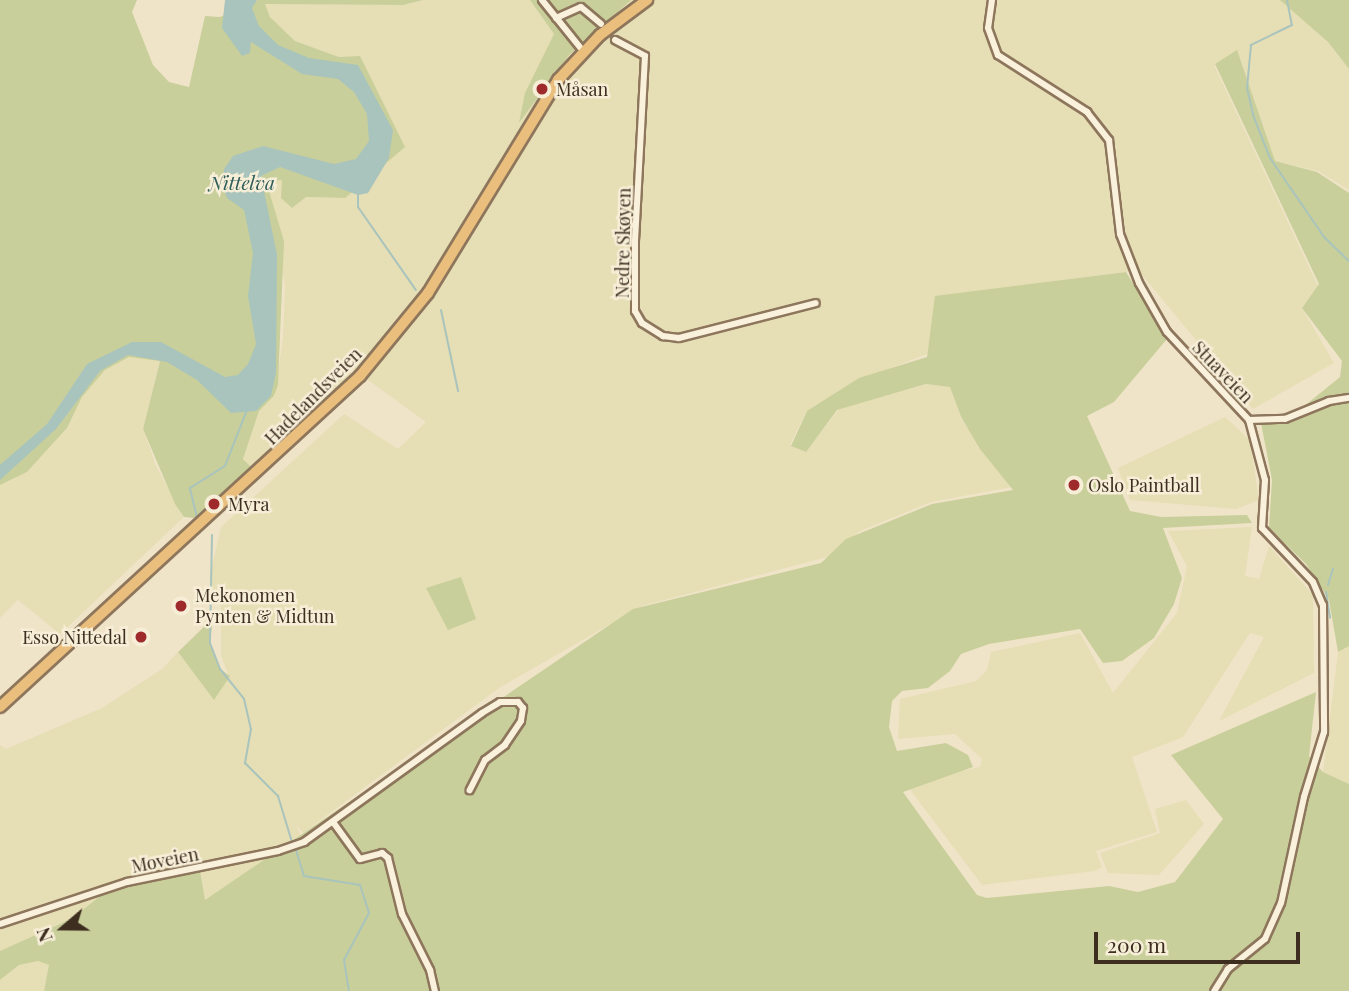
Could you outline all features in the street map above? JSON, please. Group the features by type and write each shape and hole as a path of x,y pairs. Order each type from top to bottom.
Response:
{"highway":[{"name":"Hadelandsveien","path":"0,707 285,449 371,364 428,293 538,108 583,51 647,0"}],"street":[{"path":"542,0 583,51"},
{"name":"Stuaveien","path":"992,0 988,28 998,55 1087,112 1109,140 1120,234 1148,302 1175,341 1249,420 1265,480 1262,528 1321,597 1327,634 1324,732 1275,921 1265,939 1228,969 1214,991"},
{"path":"556,18 581,7 601,24"},
{"name":"Nedre Skøyen","path":"615,40 645,56 635,240 635,311 642,323 663,336 679,338 816,303"},
{"path":"1249,420 1285,419 1329,401 1349,398"},
{"name":"Moveien","path":"0,924 127,882 278,851 304,842 482,713 500,702 518,702 523,708 521,721 505,745 485,760 470,790"},
{"path":"333,822 360,859 382,853 388,858 402,914 430,970 435,991"}],"shaded area":[{"path":"423,0 1281,0 1327,41 1349,69 1349,190 1318,171 1274,161 1237,52 1214,65 1318,286 1302,308 1334,363 1253,409 1138,270 936,297 927,354 860,380 806,412 790,445 805,452 839,409 928,384 950,387 961,419 1012,487 931,502 860,531 827,557 642,606 499,688 303,833 296,825 304,842 281,859 204,900 199,866 113,886 71,919 0,951 0,745 6,749 102,708 162,669 178,652 214,699 229,676 221,656 221,598 211,588 210,575 221,527 344,414 398,449 426,422 350,367 333,360 353,374 251,467 243,459 259,411 275,396 283,337 285,285 265,181 282,180 306,197 345,198 339,57 295,41 270,17 265,4 403,5"},
{"path":"129,357 160,360 143,429 156,466 184,517 60,634 18,600 0,618 0,485 27,472 67,428 82,397 105,370"},
{"path":"1225,417 1250,440 1259,500 1236,509 1130,500 1118,468"},
{"path":"1252,527 1245,576 1259,579 1269,546 1313,595 1314,673 1219,721 1264,637 1250,633 1183,737 1132,757 1157,832 1096,851 1102,867 1095,871 982,885 905,783 980,767 982,759 955,734 898,739 900,699 976,681 987,670 991,652 1080,633 1113,693 1177,613 1187,566 1168,531"},
{"path":"1349,646 1349,784 1323,772 1338,652"},
{"path":"1186,800 1204,824 1159,875 1108,873 1100,853 1160,833 1155,809"},
{"path":"38,961 50,965 44,991 0,991 0,980 19,965"}],"green space":[{"path":"0,0 137,0 132,12 153,65 169,82 189,87 205,16 220,17 257,0 423,0 403,5 265,4 270,17 295,41 339,57 360,56 405,147 345,198 306,197 292,208 281,198 282,180 266,181 284,241 278,385 274,396 259,411 243,459 251,467 194,518 184,517 175,504 143,429 160,361 129,357 105,370 82,397 67,428 27,472 0,485"},
{"path":"530,0 631,0 569,55 519,123 525,93 554,34"},
{"path":"1280,0 1349,0 1349,69 1328,42"},
{"path":"1237,50 1275,161 1317,172 1349,193 1349,646 1338,652 1329,600 1306,564 1269,528 1272,480 1261,423 1297,412 1340,377 1342,361 1302,308 1319,284 1215,64"},
{"path":"1126,272 1167,339 1114,402 1087,416 1130,511 1161,517 1247,515 1252,523 1163,528 1182,578 1174,604 1154,638 1122,661 1103,663 1080,629 989,644 961,654 950,671 928,688 902,691 892,701 889,727 897,751 946,743 968,755 973,767 903,792 977,895 987,898 1109,886 1138,892 1175,882 1223,819 1171,755 1316,692 1309,756 1323,772 1349,784 1349,991 44,991 49,965 38,961 19,965 0,980 0,951 71,919 113,886 199,865 205,900 633,609 821,563 846,539 932,504 1013,490 980,449 961,417 950,387 926,384 837,410 806,452 791,446 807,411 859,378 927,357 935,296"},
{"path":"461,577 476,619 448,630 426,588"},
{"path":"213,618 210,643 220,669 230,676 214,700 178,652"}],"water":[{"name":"Nittelva","path":"225,0 257,0 252,8 259,26 278,45 309,58 358,65 393,130 389,158 368,193 358,195 280,167 261,176 277,255 276,373 271,396 256,411 231,413 197,380 167,362 128,355 100,371 56,429 0,480 0,465 47,424 87,364 132,342 161,342 225,377 238,375 248,364 256,344 248,296 253,253 244,210 227,198 222,184 224,169 233,156 263,146 334,164 356,159 369,141 367,114 354,92 338,79 302,74 251,42 250,53 242,56 222,28"}],"waterway":[{"path":"1287,0 1292,25 1251,45 1247,88 1253,115 1270,158 1324,237 1349,261"},
{"path":"358,195 358,207 416,290"},
{"path":"441,310 458,391"},
{"path":"197,517 190,488 225,466 247,410"},
{"path":"212,535 210,643 220,669 244,699 251,729 245,763 278,796 292,842"},
{"path":"1328,585 1333,569"},
{"path":"1326,592 1330,618"},
{"path":"296,850 304,876 360,885 369,913 344,960 349,991"}],"place":[{"name":"Måsan","path":"542,89"},
{"name":"Oslo Paintball","path":"1074,485"},
{"name":"Myra","path":"214,504"},
{"name":"Mekonomen Pynten & Midtun","path":"181,606"},
{"name":"Esso Nittedal","path":"141,637"}]}
